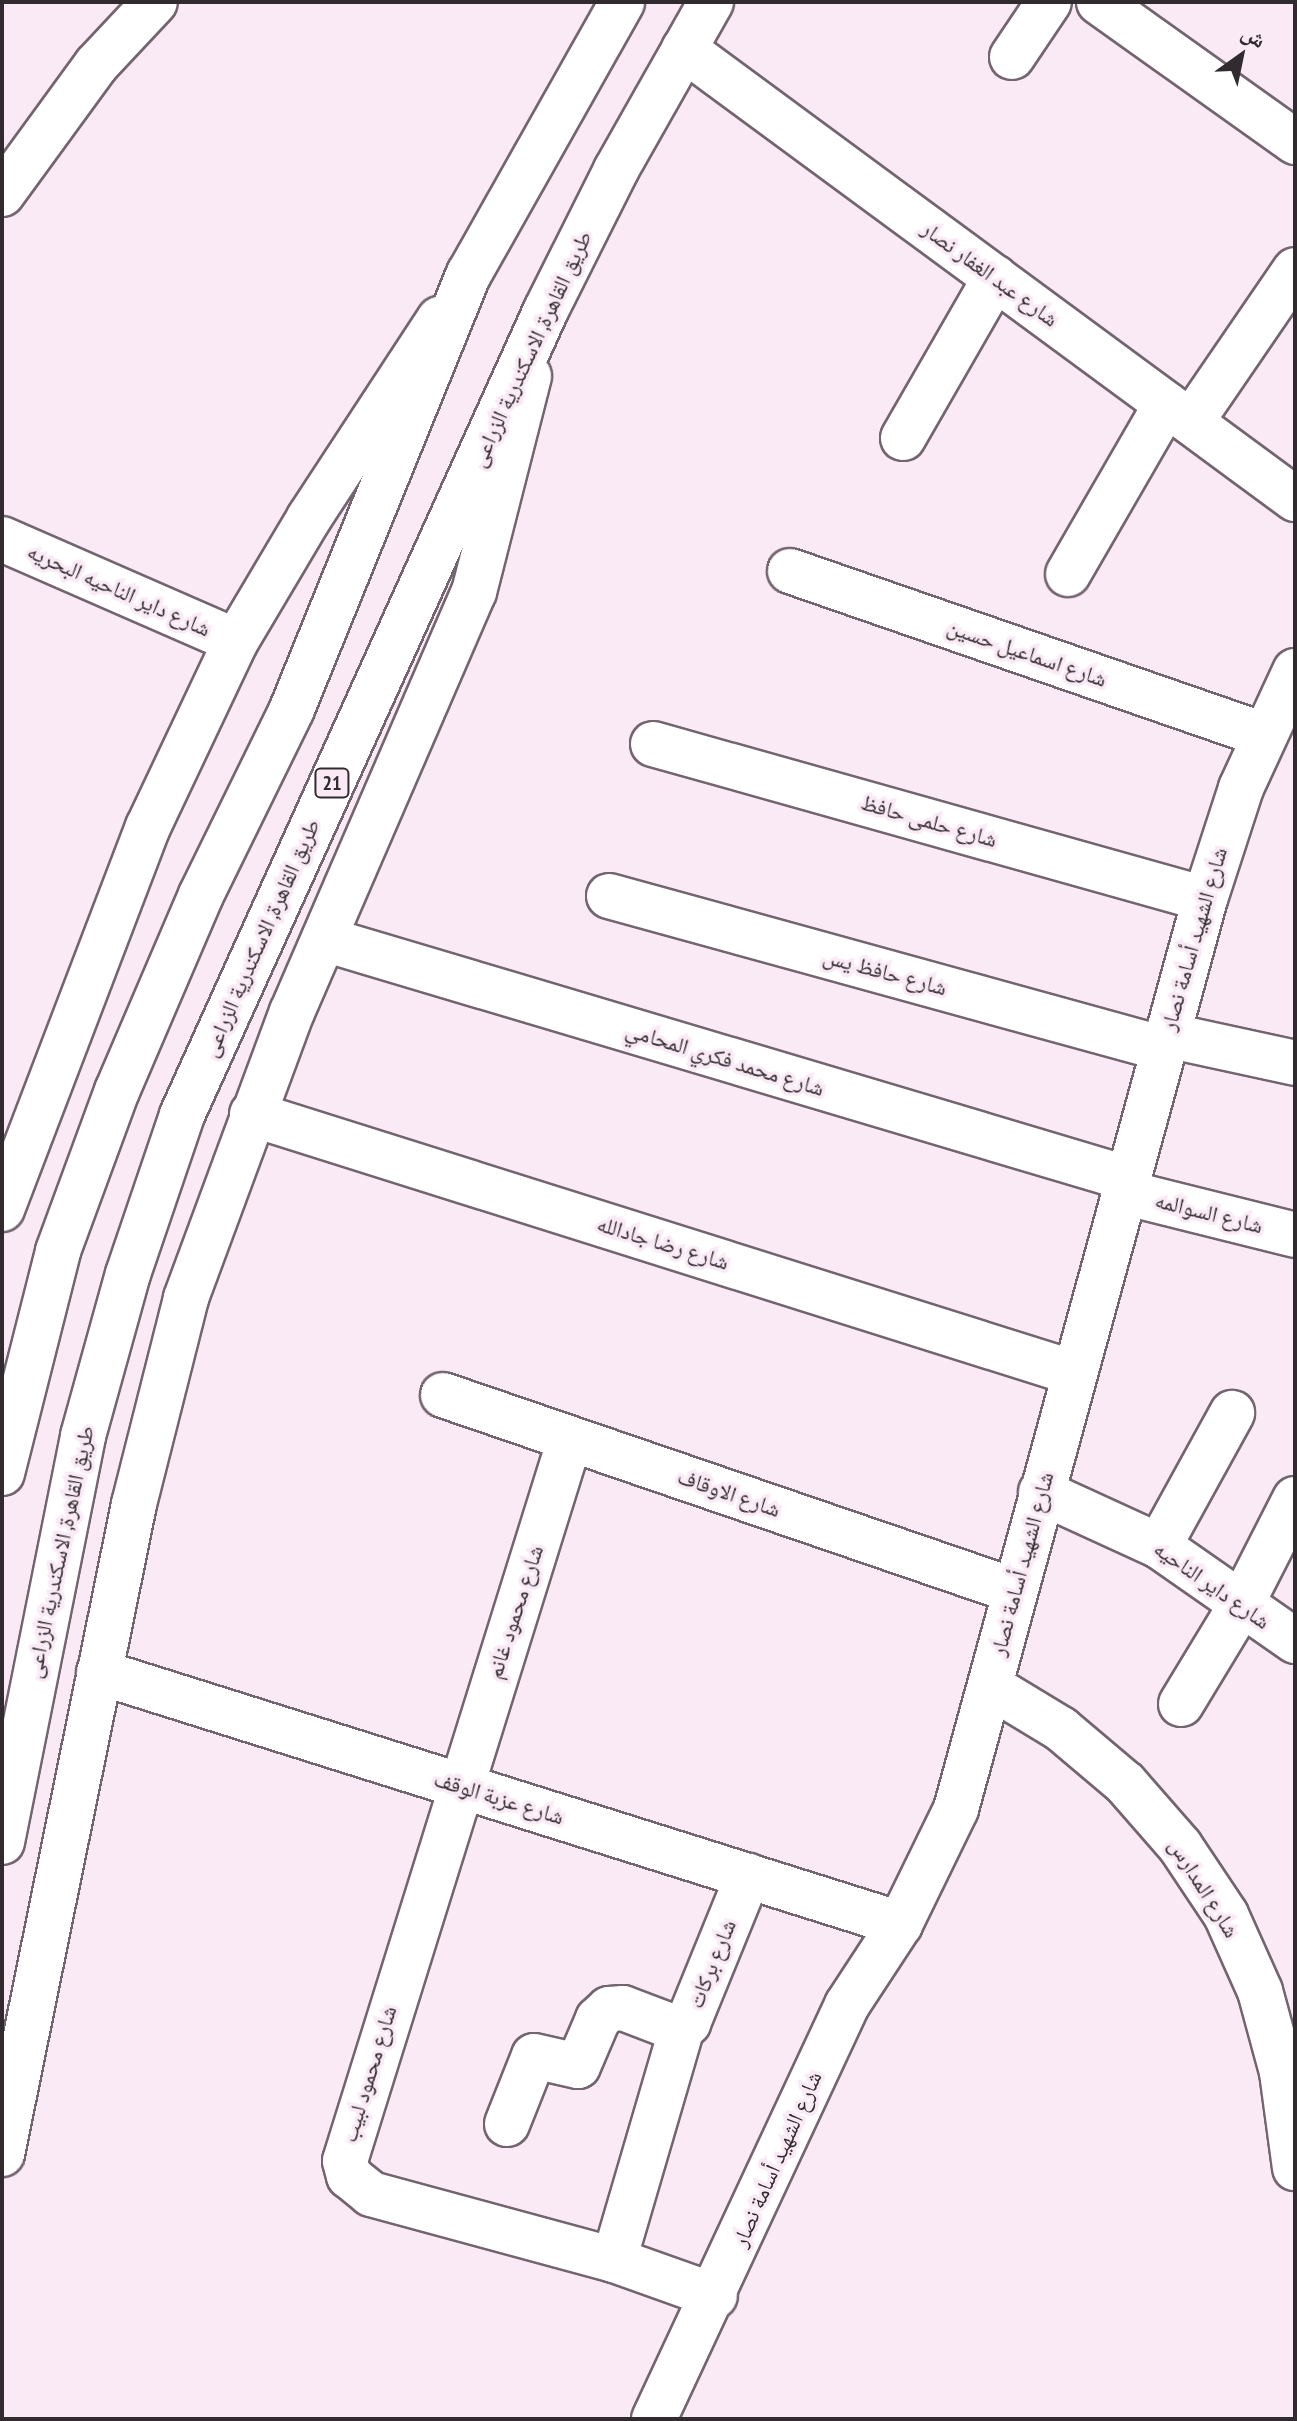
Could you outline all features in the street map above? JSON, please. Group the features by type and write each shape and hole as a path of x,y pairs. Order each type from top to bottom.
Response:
{"main road":[{"path":"2,194 96,65 155,2"},
{"path":"2,1209 148,827 236,641 309,518 469,274 622,2"},
{"name":"طريق القاهرة, الاسكندرية الزراعى","path":"2,1842 83,1436 128,1274 182,1115 546,310 711,2"},
{"path":"1012,57 1049,2"},
{"path":"1099,2 1295,142"},
{"name":"شارع عبد الغفار نصار","path":"684,49 1295,499"},
{"path":"1068,574 1178,413 1295,270"},
{"path":"2,1473 58,1251 117,1091 201,895 292,709 469,274"},
{"path":"903,438 995,278"},
{"path":"2,2154 99,1672 186,1298 252,1114 474,592 546,310"},
{"name":"شارع داير الناحيه البحريه","path":"2,539 236,641"},
{"name":"شارع اسماعيل حسين","path":"790,571 1264,735"},
{"name":"شارع الشهيد أسامة نصار","path":"654,2419 715,2296 847,2005 900,1924 956,1809 1163,1042 1205,899 1264,735 1293,677"},
{"name":"شارع حلمى حافظ","path":"653,744 1205,899"},
{"name":"شارع حافظ يس","path":"609,896 1163,1042 1295,1063"},
{"name":"شارع محمد فكري المحامي","path":"324,939 1124,1185"},
{"name":"شارع رضا جادالله","path":"252,1114 1074,1373"},
{"name":"شارع السوالمه","path":"1124,1185 1295,1235"},
{"name":"شارع الاوقاف","path":"443,1395 1015,1591"},
{"path":"1159,1546 1232,1413"},
{"name":"شارع محمود غانم","path":"460,1786 570,1439"},
{"name":"شارع داير الناحيه","path":"1041,1492 1159,1546 1295,1641"},
{"path":"1181,1704 1241,1605 1295,1499"},
{"name":"شارع عزبة الوقف","path":"99,1672 900,1924"},
{"name":"شارع المدارس","path":"990,1686 1061,1729 1115,1774 1180,1846 1226,1915 1289,2066 1295,2168"},
{"name":"شارع محمود لبيب","path":"460,1786 346,2147 349,2176 371,2194 614,2260 715,2296"},
{"name":"شارع بركات","path":"507,2124 534,2056 578,2066 598,2019 609,2009 623,2008 682,2028 748,1876"},
{"path":"614,2260 682,2028"}]}
